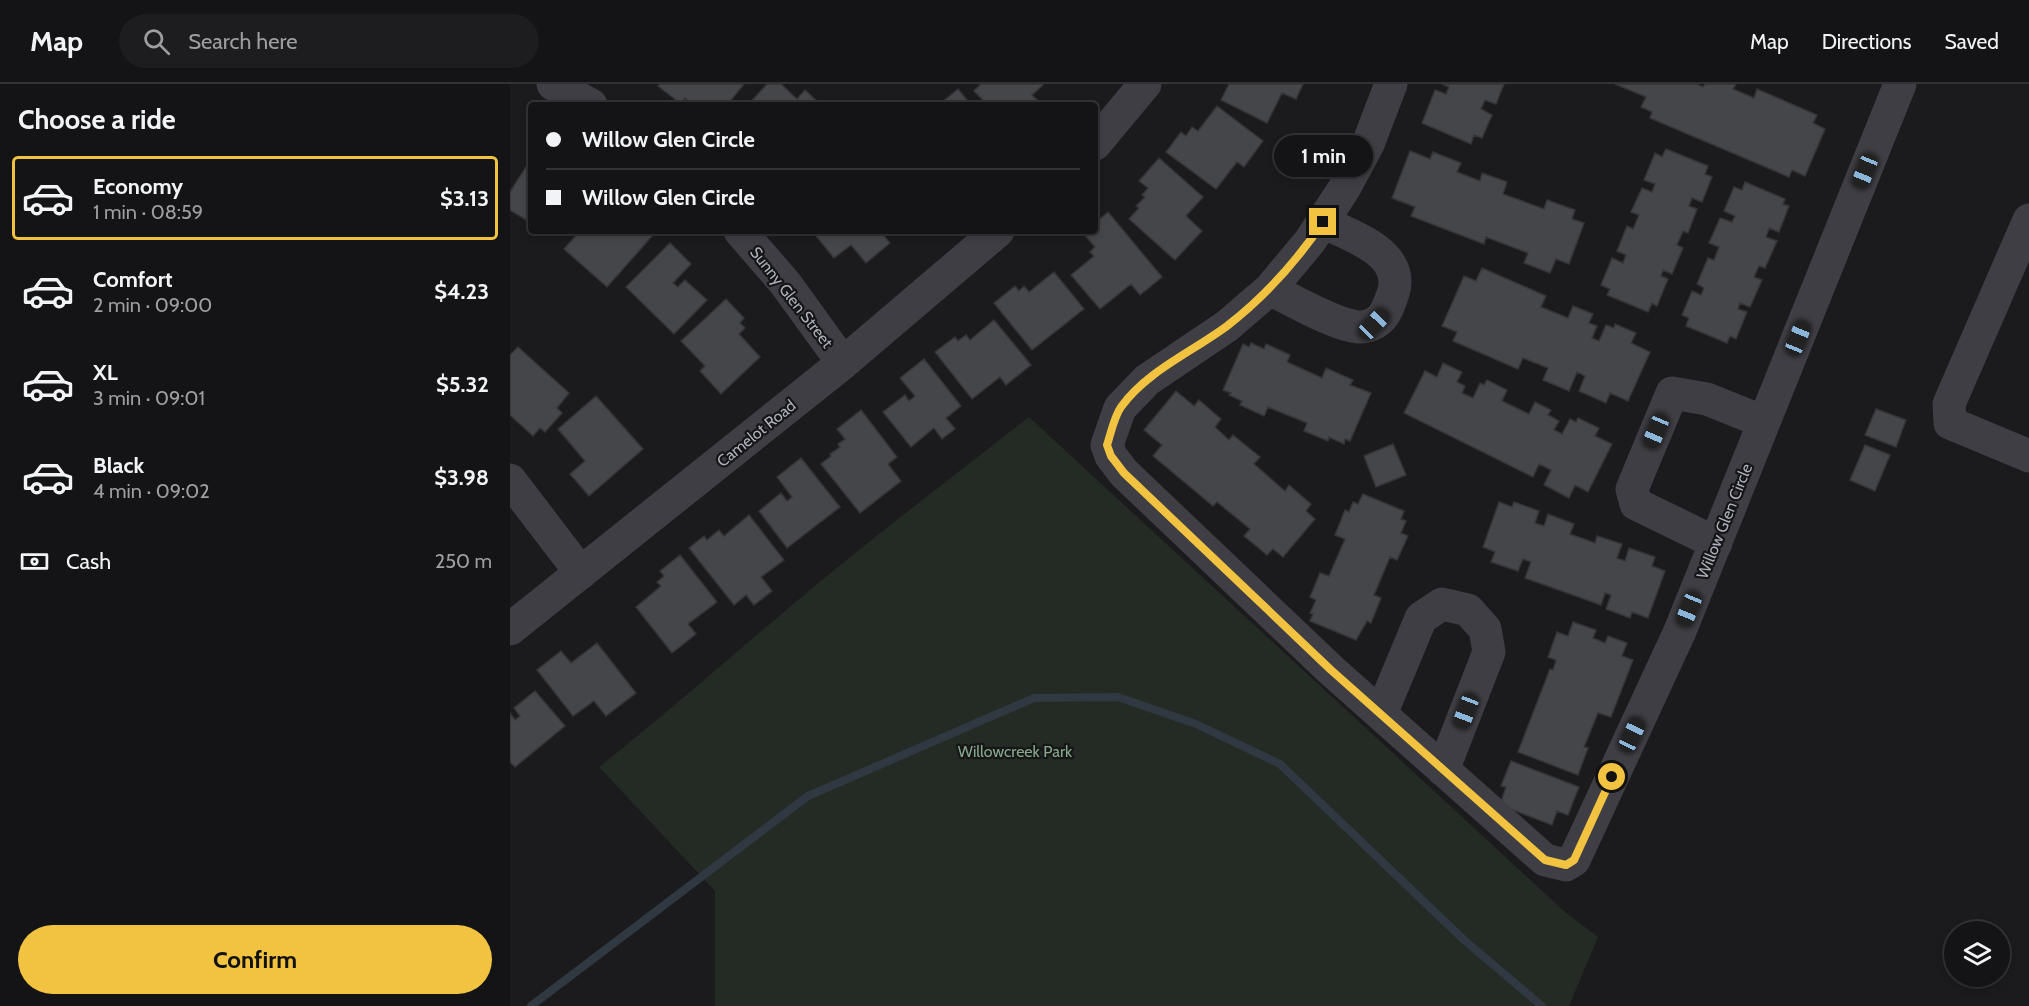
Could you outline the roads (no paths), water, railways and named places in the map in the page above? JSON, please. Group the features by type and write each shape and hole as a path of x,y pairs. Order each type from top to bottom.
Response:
{"street":[{"path":"553,84 586,102"},
{"path":"1098,140 1145,84"},
{"name":"Willow Glen Circle","path":"1391,84 1368,144 1345,187 1310,241 1269,289 1227,326 1148,380 1120,408 1107,445 1111,456 1124,473 1331,670 1545,860 1566,865 1574,860 1680,631 1900,84"},
{"path":"2029,220 1949,404 1950,423 2029,456"},
{"path":"1269,289 1345,325 1360,327 1374,324 1385,313 1396,284 1392,266 1382,253 1323,222"},
{"name":"Sunny Glen Street","path":"743,234 785,283 843,363"},
{"name":"Camelot Road","path":"510,629 843,363 994,234"},
{"path":"1716,543 1636,504 1632,489 1672,393 1707,399 1764,422"},
{"path":"510,480 581,573"},
{"path":"1381,714 1421,618 1442,604 1468,610 1485,629 1489,652 1443,770"}],"waterway":[{"path":"531,1006 808,796 1034,698 1118,697 1196,724 1280,764 1464,940 1542,1006"}],"park label":[{"name":"Willowcreek Park","path":"1015,751"}]}
